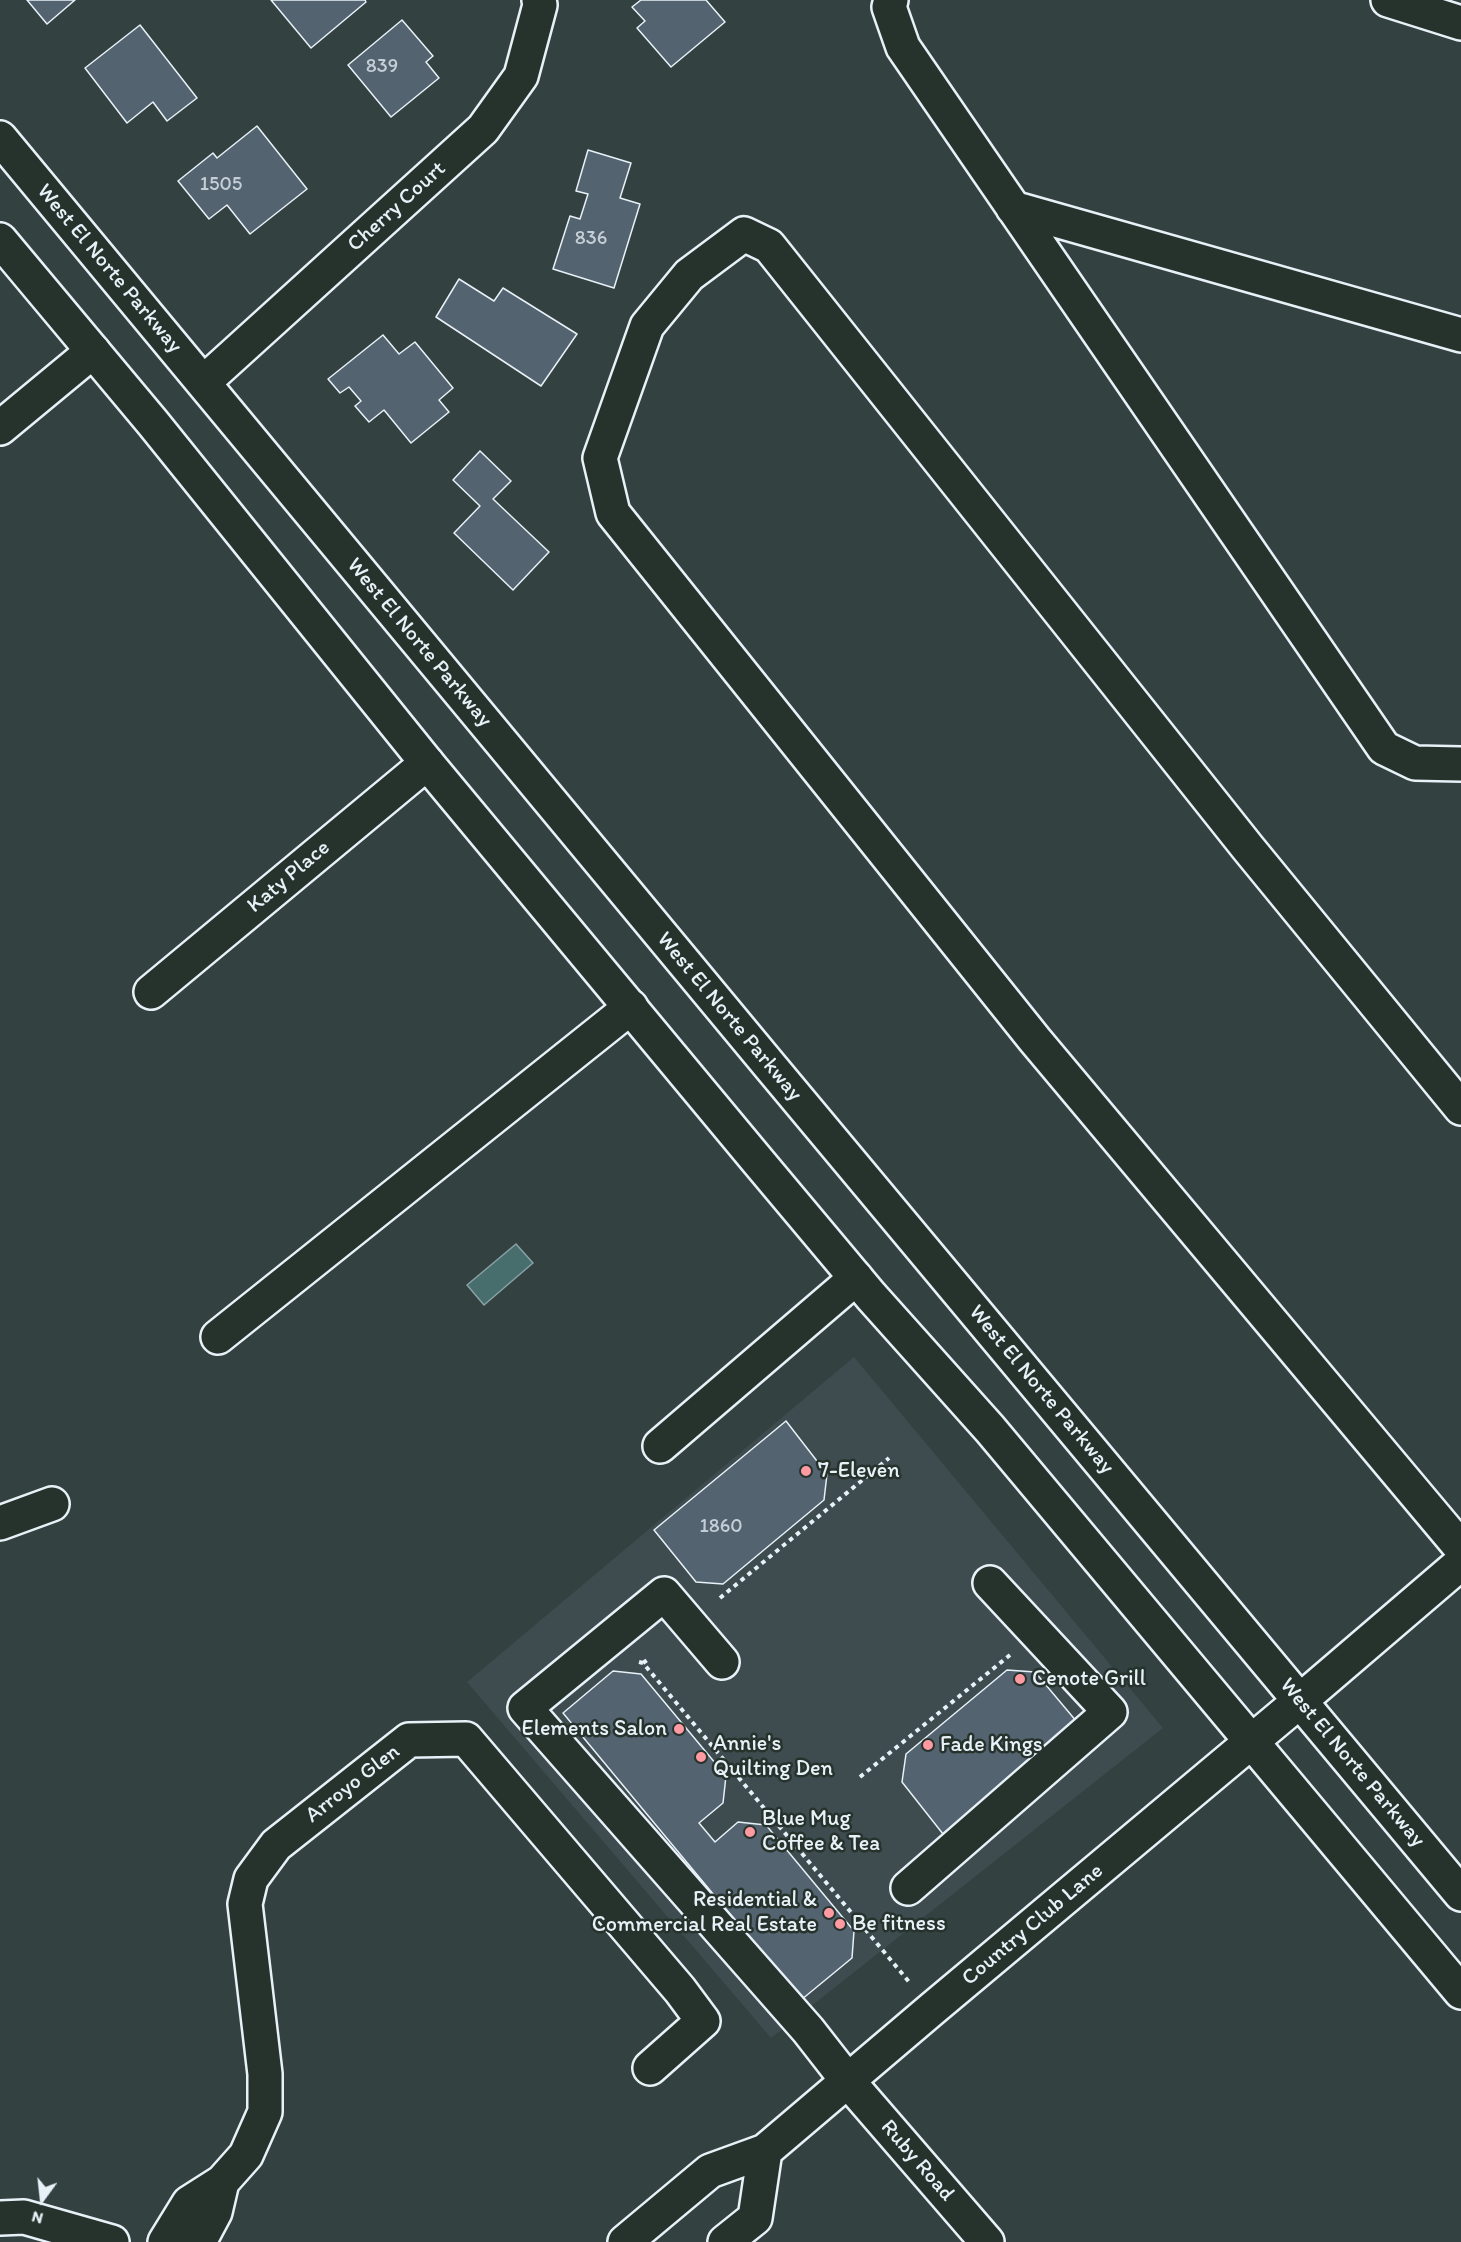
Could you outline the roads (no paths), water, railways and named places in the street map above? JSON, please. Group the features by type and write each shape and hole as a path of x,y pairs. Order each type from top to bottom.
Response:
{"main road":[{"name":"Cherry Court","path":"204,382 483,129 521,76 540,5 539,0"},
{"path":"891,0 889,8 903,47 1384,747 1415,764 1461,764"},
{"path":"1388,0 1461,23"},
{"name":"West El Norte Parkway","path":"0,138 1461,1894"},
{"path":"1013,208 1461,335"},
{"path":"1461,1108 1248,848 769,246 744,234 689,275 647,326 600,458 613,513 1035,1040 1461,1548"},
{"path":"0,240 153,423 427,763 856,1278 990,1429 1461,1992"},
{"path":"0,428 93,351"},
{"name":"Katy Place","path":"151,992 427,763"},
{"path":"218,1337 631,1007"},
{"path":"660,1446 856,1278"},
{"path":"0,1522 52,1504"},
{"name":"Country Club Lane","path":"625,2242 710,2171 765,2151 1461,1563"},
{"path":"908,1888 1110,1712 990,1583"},
{"name":"Ruby Road","path":"722,1662 663,1594 525,1708 808,2030 847,2080 987,2242"},
{"name":"Arroyo Glen","path":"165,2242 189,2203 222,2182 246,2155 265,2112 265,2074 244,1904 251,1879 276,1845 409,1740 466,1739 680,1990 703,2021 650,2068"},
{"path":"725,2242 755,2218 765,2151"},
{"name":"Arroyo Glen","path":"199,2242 215,2212 222,2182"},
{"path":"0,2218 24,2217 112,2242"}],"water":[{"path":"516,1244 533,1263 484,1305 467,1285"}],"place":[{"name":"7-Eleven","path":"806,1471"},
{"name":"Cenote Grill","path":"1020,1679"},
{"name":"Elements Salon","path":"679,1729"},
{"name":"Fade Kings","path":"928,1745"},
{"name":"Annie's Quilting Den","path":"701,1757"},
{"name":"Blue Mug Coffee & Tea","path":"750,1832"},
{"name":"Residential & Commercial Real Estate","path":"829,1913"},
{"name":"Be fitness","path":"840,1924"}]}
